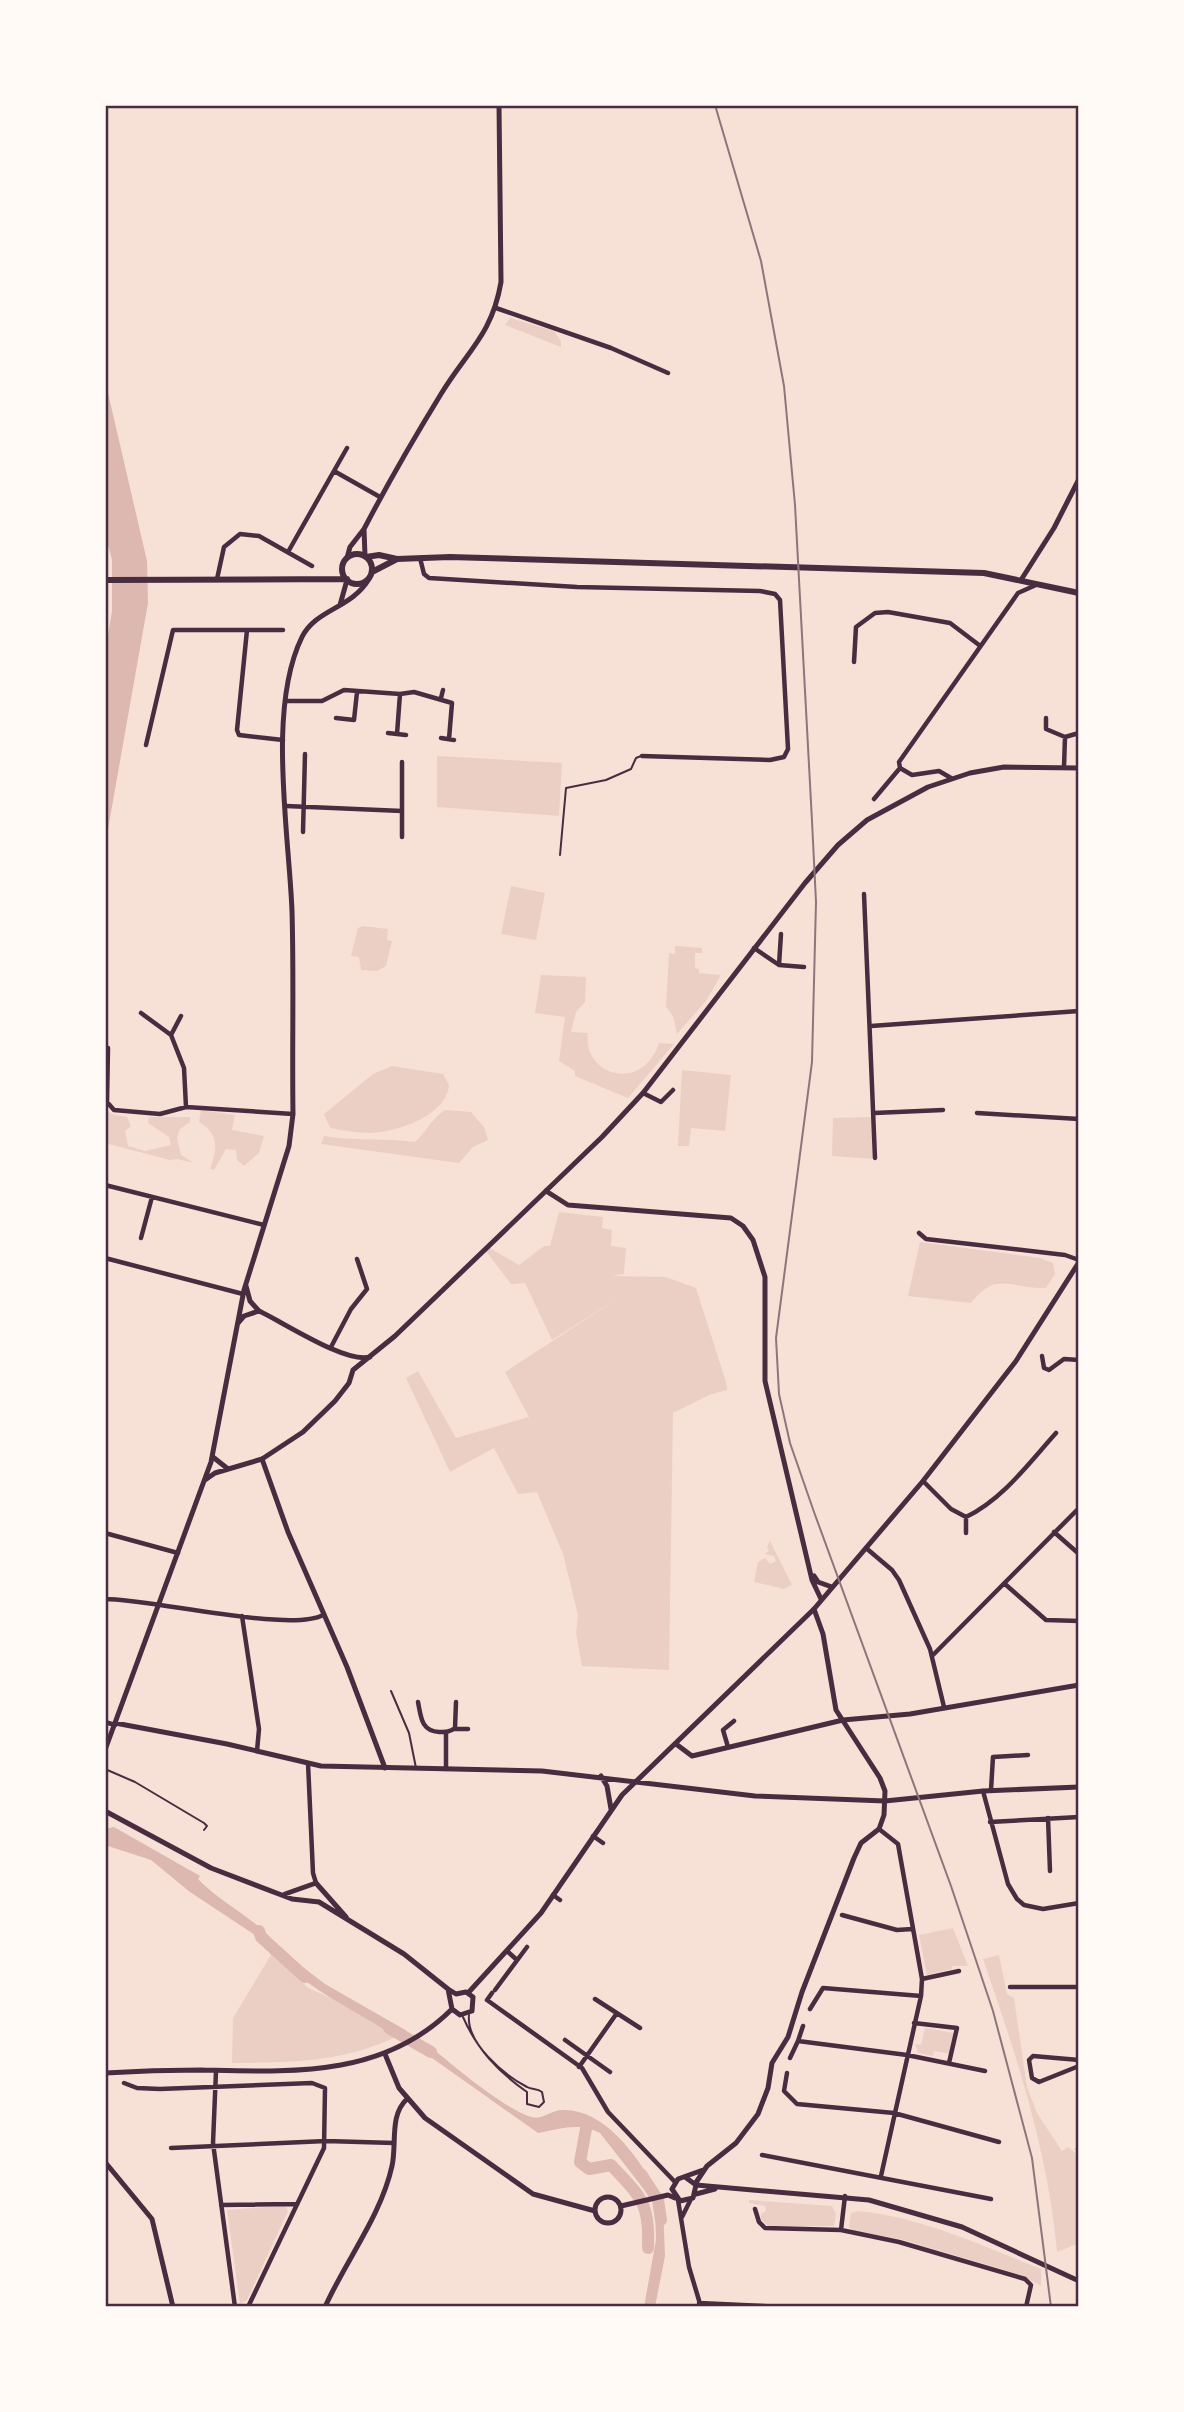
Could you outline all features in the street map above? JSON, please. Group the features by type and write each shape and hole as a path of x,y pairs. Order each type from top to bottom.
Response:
{"main road":[{"path":"324,578 342,567 350,547 364,529 442,391 489,327 496,308 500,282 499,105"},
{"path":"1017,579 1054,528 1079,480"},
{"path":"105,1750 213,1457 243,1294 289,1146 293,1114 292,915 286,806 285,701 290,672 305,631 340,605 351,601 370,576 372,565 365,556 364,529"},
{"path":"347,558 355,554 397,559 809,566 984,572 1079,593"},
{"path":"105,580 324,578 347,579 360,583 397,559"},
{"path":"340,605 347,579 342,567"},
{"path":"202,1482 228,1469 262,1459 303,1432 335,1401 349,1383 353,1370 372,1356 546,1191 643,1093 805,883 867,820 951,778 1004,767 1079,768"},
{"path":"546,1191 568,1205 731,1218 747,1230 765,1276 763,1338 769,1406 817,1594 821,1599"},
{"path":"105,2073 326,2070 385,2054 423,2033 447,2015 470,2014 474,2008 471,1995 475,1987 553,1895 611,1811 635,1782 814,1609 866,1548 923,1481 1016,1361 1047,1317 1079,1261"},
{"path":"246,1286 250,1301 259,1311 342,1353 359,1359 372,1356"},
{"path":"236,1325 244,1316 259,1311"},
{"path":"342,1353 353,1370"},
{"path":"213,1457 228,1469"},
{"path":"262,1459 288,1532 349,1673 384,1768"},
{"path":"812,1573 818,1582 832,1587"},
{"path":"623,2206 672,2189 685,2178 703,2170 736,2143 758,2114 768,2088 772,2063 788,2037 802,1992 854,1858 861,1843 879,1829 885,1801 880,1779 835,1707 823,1634 814,1609"},
{"path":"676,1744 692,1756 843,1720 910,1714 1079,1685"},
{"path":"115,1724 337,1768 511,1769 601,1776 743,1795 885,1801 991,1790 1079,1787"},
{"path":"601,1776 607,1786 611,1811"},
{"path":"105,1811 196,1861 284,1894 308,1902 319,1902 404,1954 448,1989 454,1996 457,2013"},
{"path":"284,1894 316,1883 323,1887 324,1896 351,1922"},
{"path":"306,1887 308,1902"},
{"path":"319,1902 324,1896"},
{"path":"454,1996 471,1995"},
{"path":"385,2054 398,2088 425,2118 533,2194 595,2211 601,2220 611,2222 620,2214 623,2206"},
{"path":"325,2307 379,2204 393,2165 396,2119 407,2099"},
{"path":"105,2162 152,2218 173,2307"},
{"path":"696,2194 696,2185 703,2170"},
{"path":"685,2178 696,2185 718,2188 845,2196 962,2227 1030,2255 1079,2281"},
{"path":"672,2189 677,2199 690,2201 696,2194 718,2188"},
{"path":"595,2211 597,2203 604,2197 612,2197 623,2206"}],"street":[{"path":"496,308 611,348 668,373"},
{"path":"288,552 347,449"},
{"path":"334,471 380,497"},
{"path":"217,579 223,547 240,534 252,534 312,566"},
{"path":"420,558 424,574 429,578 581,587 760,591 775,594 780,600 788,749 784,757 770,760 642,756"},
{"path":"1017,579 1018,593"},
{"path":"951,778 939,771 912,775 900,768 898,762 1018,593 1036,585"},
{"path":"854,662 856,626 875,613 888,612 950,623 979,645"},
{"path":"146,745 173,630 283,630"},
{"path":"247,630 237,730 239,735 284,740"},
{"path":"285,701 314,702 344,690 400,694 414,692 452,703 460,700"},
{"path":"441,698 443,690"},
{"path":"336,718 354,720 357,692"},
{"path":"397,734 400,694"},
{"path":"441,738 451,740 452,703"},
{"path":"1046,718 1046,729 1065,737 1079,733"},
{"path":"388,733 405,734"},
{"path":"1064,767 1065,737"},
{"path":"303,832 305,754"},
{"path":"402,762 402,837"},
{"path":"874,799 900,768"},
{"path":"286,806 402,811"},
{"path":"864,894 875,1158"},
{"path":"779,965 781,933"},
{"path":"754,948 779,965 804,967"},
{"path":"871,1026 1079,1012"},
{"path":"141,1013 171,1035 184,1068 186,1107"},
{"path":"171,1035 181,1016"},
{"path":"108,1048 109,1107 125,1113 160,1114 186,1107 293,1114"},
{"path":"643,1093 661,1102 673,1090"},
{"path":"874,1113 943,1110"},
{"path":"977,1113 1079,1119"},
{"path":"105,1185 265,1226"},
{"path":"141,1238 152,1197"},
{"path":"919,1233 926,1239 1065,1255 1079,1261"},
{"path":"105,1258 243,1294"},
{"path":"331,1347 351,1309 367,1289 357,1259"},
{"path":"1042,1356 1044,1368 1049,1370 1064,1359 1079,1360"},
{"path":"966,1517 983,1508 1014,1480 1056,1433"},
{"path":"923,1481 951,1509 966,1517"},
{"path":"932,1656 1079,1508"},
{"path":"966,1517 967,1533"},
{"path":"1054,1532 1079,1554"},
{"path":"105,1533 178,1553"},
{"path":"866,1548 892,1570 899,1580 932,1656 944,1707"},
{"path":"1005,1584 1046,1620 1079,1621"},
{"path":"105,1599 243,1616 310,1619 323,1615"},
{"path":"243,1616 259,1729 257,1751"},
{"path":"418,1702 425,1727 429,1731 468,1729"},
{"path":"455,1729 456,1702"},
{"path":"728,1747 723,1730 734,1721"},
{"path":"105,1722 115,1724"},
{"path":"446,1732 446,1769"},
{"path":"991,1790 993,1757 1028,1755"},
{"path":"308,1763 313,1873 316,1883"},
{"path":"983,1791 1008,1884 1017,1899 1024,1905 1044,1909 1079,1903"},
{"path":"990,1822 1079,1817"},
{"path":"1048,1818 1050,1871"},
{"path":"879,1829 898,1844 922,1979 921,1996 881,2176"},
{"path":"593,1836 603,1843"},
{"path":"306,1887 313,1873"},
{"path":"553,1895 560,1900"},
{"path":"842,1915 897,1930 912,1929"},
{"path":"527,1947 487,2000 579,2067 608,2112 672,2189"},
{"path":"507,1951 517,1960"},
{"path":"922,1979 959,1971"},
{"path":"1010,1987 1079,1987"},
{"path":"810,2009 823,1988 921,1996"},
{"path":"595,1999 640,2028"},
{"path":"579,2067 617,2013"},
{"path":"914,2023 957,2028 949,2063"},
{"path":"790,2058 803,2026"},
{"path":"565,2040 610,2072"},
{"path":"798,2041 907,2054 985,2071"},
{"path":"1079,2060 1033,2056 1029,2060 1032,2078 1039,2082 1079,2066"},
{"path":"216,2071 213,2143 234,2307"},
{"path":"787,2073 784,2091 797,2104 844,2106 894,2113 999,2142"},
{"path":"124,2083 144,2088 323,2085 326,2140 248,2307"},
{"path":"171,2148 213,2143 326,2140 394,2143"},
{"path":"762,2155 991,2199"},
{"path":"841,2230 845,2196"},
{"path":"677,2199 700,2305 786,2307"},
{"path":"681,2217 690,2201"},
{"path":"221,2205 297,2204"},
{"path":"755,2209 759,2222 765,2228 841,2230 899,2242 1025,2279 1031,2285 1026,2307"}],"lane":[{"path":"560,855 566,788 606,780 631,769 636,758 642,756"},
{"path":"391,1691 410,1733 416,1769"},
{"path":"105,1769 135,1782 204,1823 207,1826 204,1830"},
{"path":"457,2013 481,2052 527,2092 527,2105 539,2107 544,2098 542,2092 530,2090 482,2051 468,2025 470,2014"}],"shaded area":[{"path":"510,318 554,331 561,341 561,347 505,325"},
{"path":"105,380 147,561 148,603 105,846 105,653 112,611 112,560 105,533"},
{"path":"437,756 562,763 559,816 437,807"},
{"path":"511,886 545,893 536,940 501,934"},
{"path":"363,926 388,929 387,940 392,941 386,966 377,971 361,970 359,957 351,956 358,928"},
{"path":"675,946 702,948 702,953 695,953 695,968 699,969 699,973 721,975 706,1001 677,1034 673,1016 666,1007 669,953 675,954"},
{"path":"541,975 586,977 585,1002 576,1012 571,1032 588,1033 589,1048 594,1059 603,1068 615,1073 640,1069 651,1059 659,1043 674,1044 628,1098 575,1076 575,1071 559,1061 565,1017 535,1013"},
{"path":"392,1066 443,1074 449,1085 446,1096 430,1114 392,1130 364,1133 330,1128 324,1114 373,1074"},
{"path":"682,1070 731,1075 725,1131 691,1128 689,1146 678,1146"},
{"path":"105,1109 112,1114 127,1117 131,1126 125,1131 128,1146 145,1151 171,1145 169,1137 148,1123 149,1117 190,1117 190,1122 180,1129 177,1138 181,1155 194,1163 170,1160 105,1143"},
{"path":"201,1110 235,1115 232,1130 264,1136 259,1153 244,1166 237,1160 236,1150 226,1149 214,1170 210,1169 215,1142 211,1132 199,1122"},
{"path":"445,1110 471,1112 484,1127 488,1140 473,1147 459,1163 321,1144 324,1136 415,1142"},
{"path":"873,1117 873,1159 832,1156 833,1118"},
{"path":"559,1212 603,1217 602,1228 612,1230 611,1246 626,1248 624,1274 613,1276 666,1277 696,1288 726,1382 727,1390 709,1395 673,1413 669,1670 582,1666 576,1633 578,1615 563,1554 537,1492 518,1494 494,1448 450,1472 406,1378 418,1371 456,1438 529,1417 505,1372 620,1297 552,1340 525,1283 511,1284 485,1250 488,1247 519,1265 544,1246 550,1246"},
{"path":"920,1242 1040,1258 1053,1263 1055,1274 1046,1288 997,1284 980,1293 971,1303 908,1296"},
{"path":"770,1541 792,1585 784,1589 754,1582 758,1562 765,1558 770,1564 776,1561 774,1556 765,1554 769,1551 767,1547"},
{"path":"114,1827 200,1876 198,1879 207,1887 271,1938 263,1945 255,1935 190,1892 151,1860 105,1845 105,1829"},
{"path":"953,1928 968,1966 952,1966 952,1969 927,1975 919,1935"},
{"path":"272,1953 308,1988 347,2005 396,2037 375,2046 335,2056 295,2061 232,2063 233,2018"},
{"path":"999,1955 1007,1994 1014,1998 1027,2087 1037,2113 1062,2151 1068,2147 1079,2156 1079,2243 1057,2252 1053,2214 1029,2103 983,1959"},
{"path":"296,1962 325,1984 407,2031 396,2037 328,1996 290,1969"},
{"path":"925,2028 954,2033 950,2054 934,2051 933,2056 918,2053 915,2044 921,2045"},
{"path":"423,2041 488,2092 528,2116 537,2118 563,2110 592,2117 605,2125 628,2147 654,2185 643,2188 600,2133 577,2127 538,2133 415,2046"},
{"path":"749,2200 832,2206 836,2214 834,2226 768,2226 761,2219 761,2214 766,2211 765,2206 749,2203"},
{"path":"663,2205 665,2256 655,2307 644,2307 656,2240 655,2207"},
{"path":"286,2207 288,2211 247,2300 240,2304 227,2210"},
{"path":"858,2211 929,2226 1041,2269 1041,2286 1021,2275 900,2239 854,2231 849,2227 851,2213"}],"waterway":[{"path":"259,1931 261,1937 305,1977"},
{"path":"389,2028 431,2052"},
{"path":"587,2123 580,2162 589,2169 611,2165 630,2185 645,2210 648,2248"},
{"path":"641,2174 658,2200 661,2220"}],"railway":[{"path":"715,105 761,261 784,386 795,505 812,821 816,902 812,1062 776,1338 779,1394 790,1443 951,1886 993,2011 1032,2158 1051,2307"}]}
